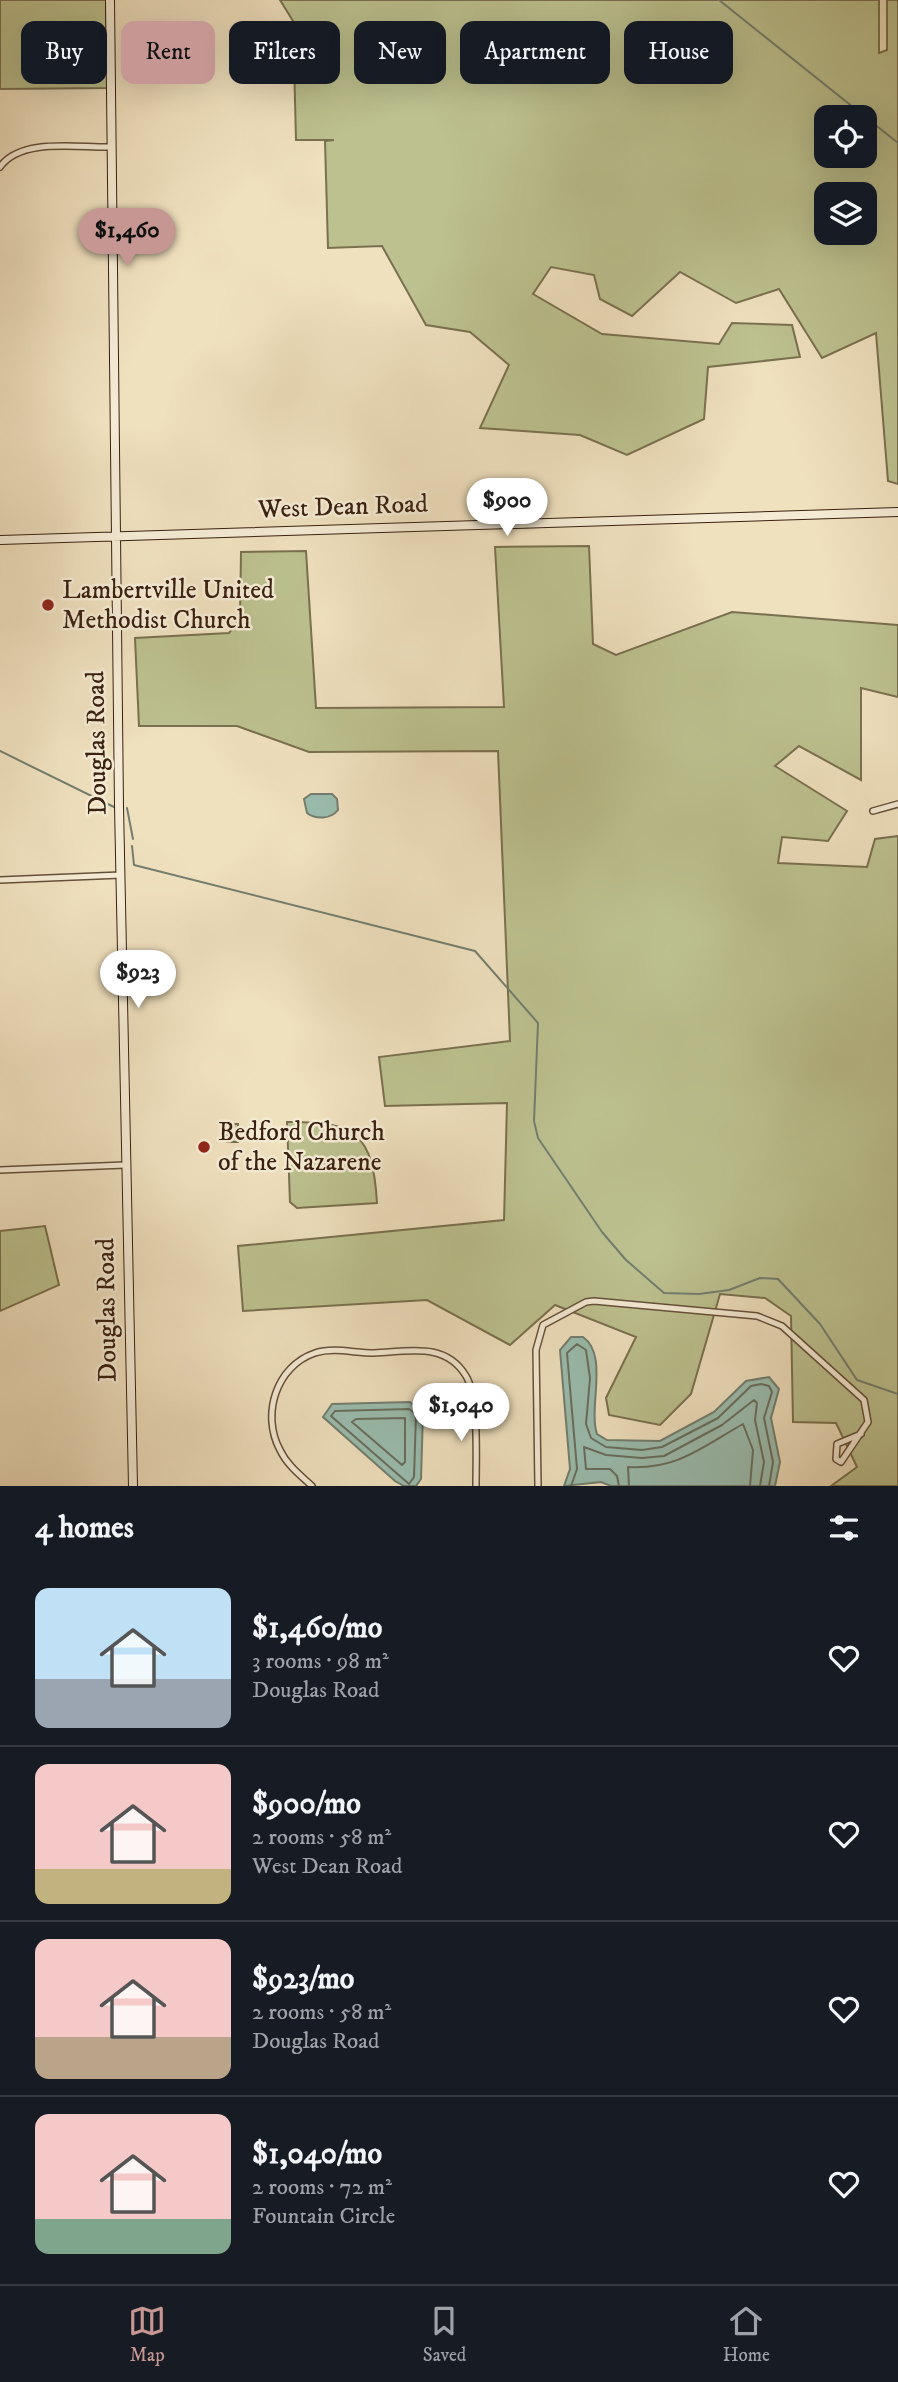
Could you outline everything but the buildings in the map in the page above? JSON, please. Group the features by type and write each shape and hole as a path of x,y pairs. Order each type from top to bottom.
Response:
{"street":[{"name":"Douglas Road","path":"110,0 125,1165 133,1486"},
{"path":"0,167 8,158 26,149 111,147"},
{"name":"West Dean Road","path":"0,540 898,512"},
{"path":"873,811 898,804"},
{"path":"0,880 121,875"},
{"path":"0,1170 125,1165"},
{"path":"538,1486 536,1350 543,1325 586,1302 685,1307 745,1315 782,1326 864,1400 868,1422 861,1434 841,1462 836,1459 837,1444 861,1434"},
{"path":"312,1486 287,1462 274,1435 274,1399 286,1374 303,1359 322,1351 374,1353 416,1349 432,1351 446,1357 460,1368 469,1381 475,1401 476,1486"}],"green space":[{"path":"0,0 106,0 106,21 21,21 21,84 107,84 107,88 0,89"},
{"path":"280,0 879,0 879,53 887,50 887,0 898,0 898,484 888,481 876,333 822,358 779,289 736,303 680,272 632,316 600,299 594,275 551,267 533,294 602,334 719,344 732,323 792,325 800,357 708,367 704,419 627,455 580,435 480,428 509,365 470,332 426,325 382,246 328,248 325,141 334,140 296,140 295,84 340,84 340,21 293,21"},
{"path":"589,546 593,644 616,655 732,612 898,625 898,697 861,688 861,780 799,746 775,766 847,811 828,841 782,837 778,863 867,867 875,839 898,836 898,1486 831,1486 857,1467 836,1423 793,1422 791,1316 765,1298 720,1294 691,1394 660,1425 609,1415 606,1398 636,1337 555,1305 510,1345 427,1300 243,1311 238,1246 504,1220 507,1103 385,1106 379,1057 510,1041 498,751 309,752 237,726 139,726 135,638 229,633 240,618 241,552 306,551 316,708 504,707 495,547"},
{"path":"287,1122 330,1125 345,1129 356,1136 371,1161 377,1203 297,1208 290,1202"},
{"path":"227,1124 238,1124 238,1142 227,1142"},
{"path":"45,1226 59,1285 0,1311 0,1231"}],"water":[{"path":"311,794 332,794 337,799 338,810 327,817 319,818 307,813 304,799"},
{"path":"571,1337 583,1337 591,1345 595,1356 595,1423 597,1434 607,1440 660,1441 714,1412 746,1381 769,1377 779,1389 771,1418 780,1462 775,1486 611,1486 601,1482 564,1486 570,1469 560,1350"},
{"path":"410,1402 423,1413 421,1479 416,1486 404,1486 395,1481 323,1417 332,1404"}],"waterway":[{"path":"719,0 898,143"},
{"path":"0,751 114,807"},
{"path":"127,808 133,839"},
{"path":"132,846 134,865 475,951 538,1023 534,1121 538,1138 602,1232 626,1260 664,1293 699,1294 729,1290 760,1278 778,1279 820,1324 857,1380 898,1394"}],"place":[{"name":"Lambertville United Methodist Church","path":"48,605"},
{"name":"Bedford Church of the Nazarene","path":"204,1147"}]}
